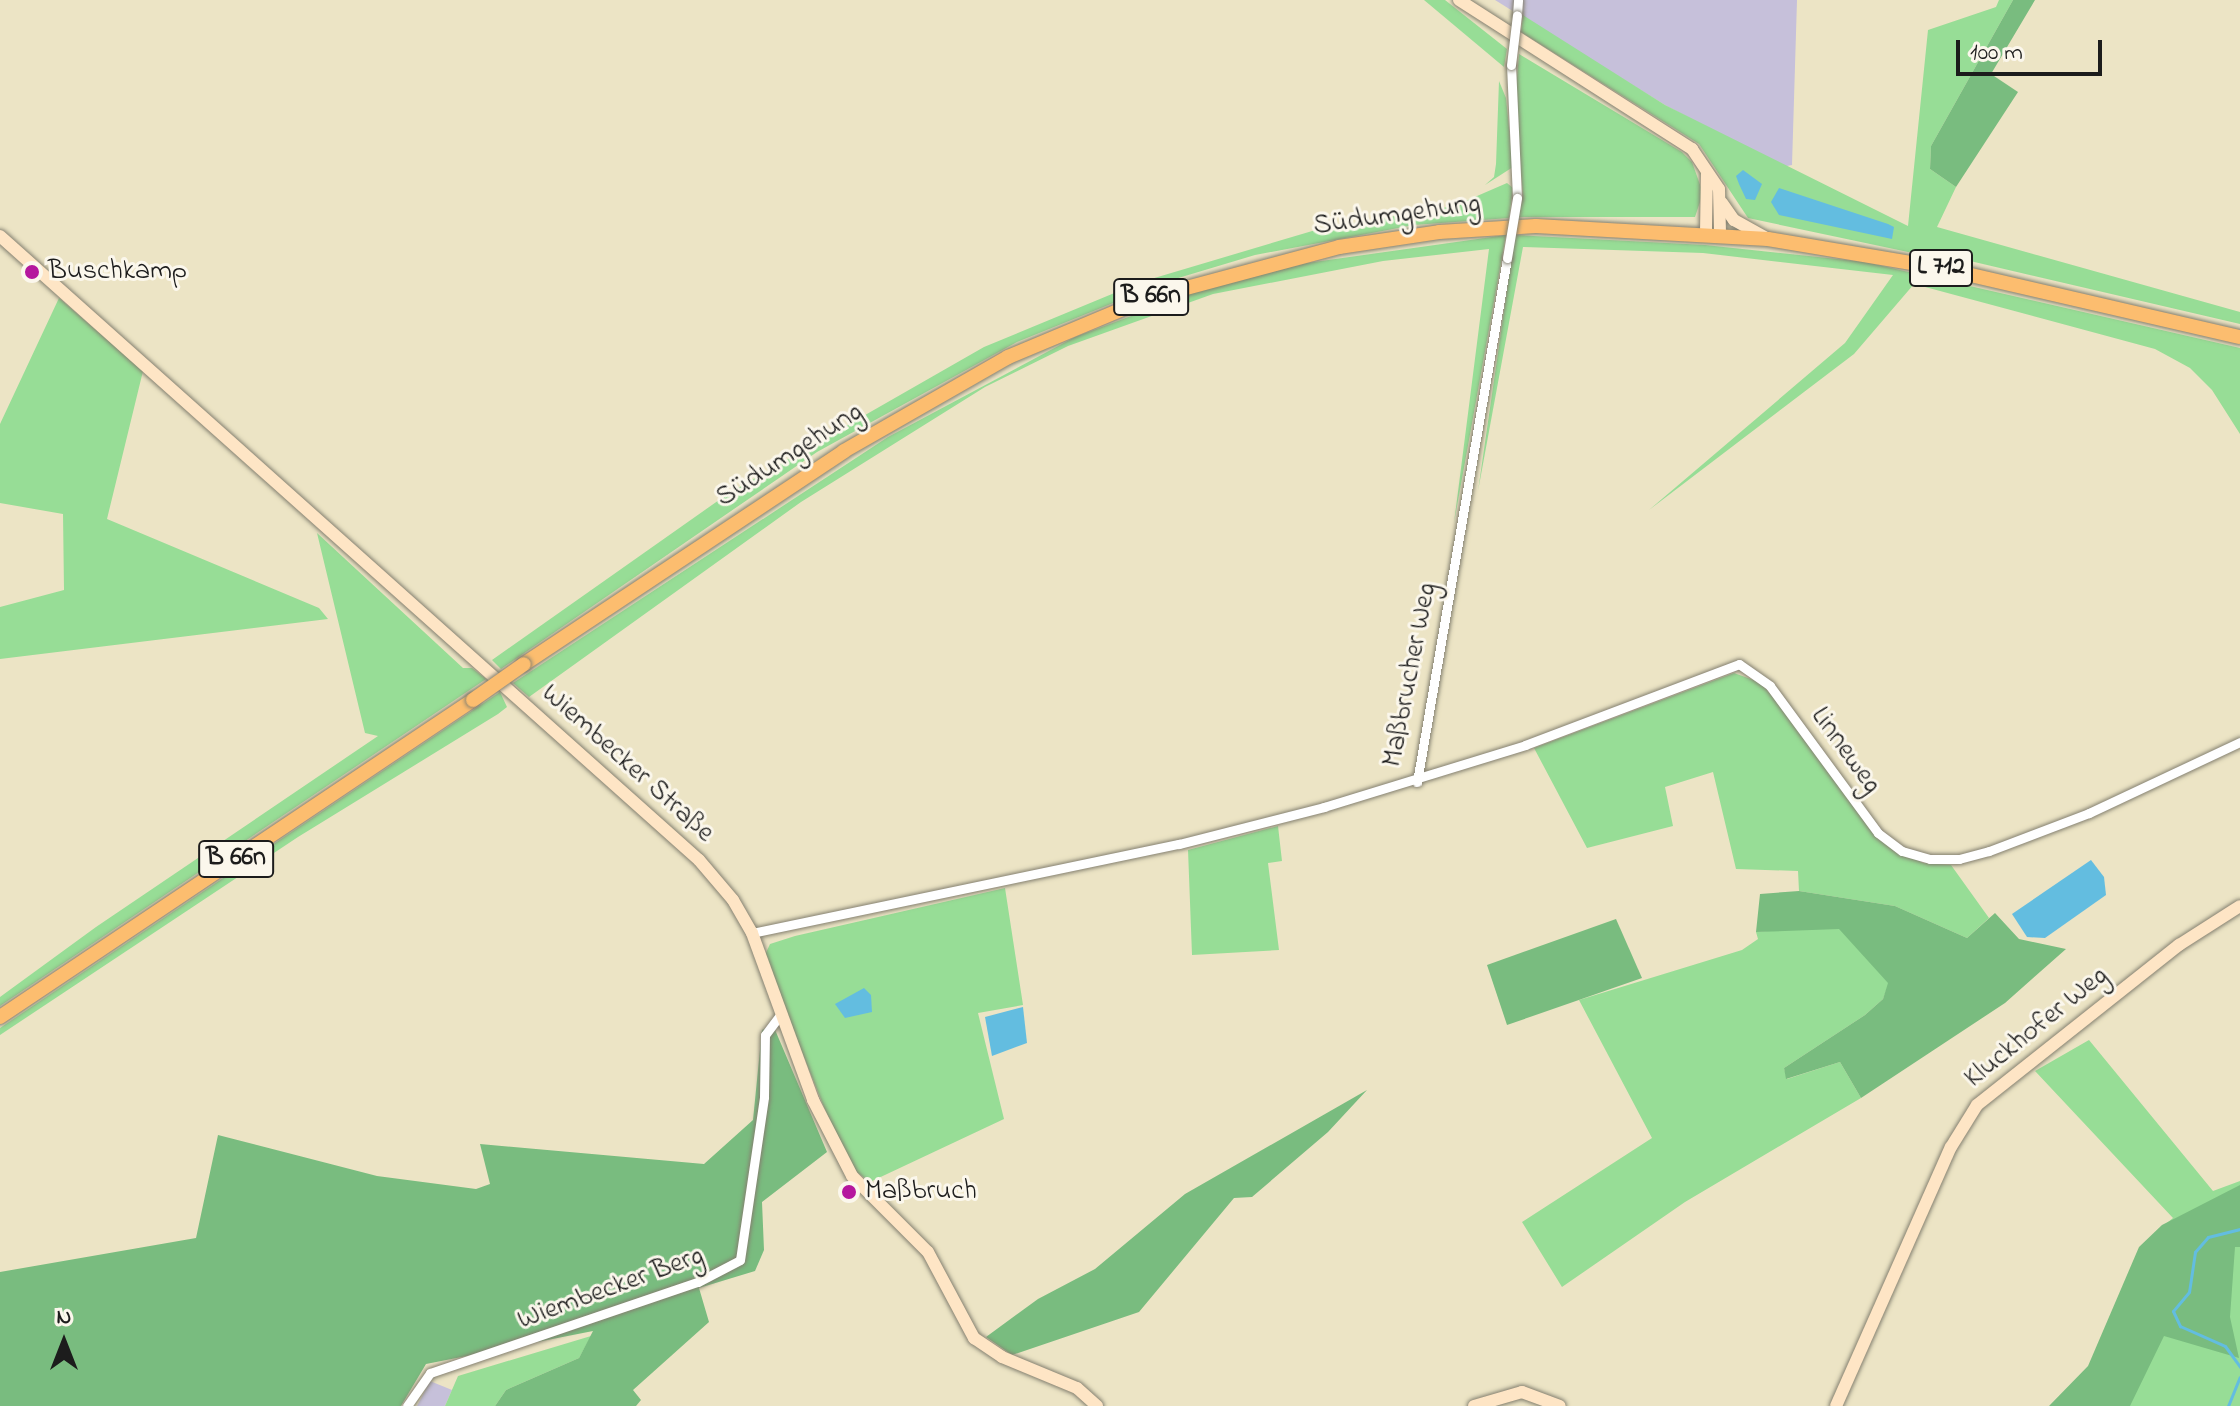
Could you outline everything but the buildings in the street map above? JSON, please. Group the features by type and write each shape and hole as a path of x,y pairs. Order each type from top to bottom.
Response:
{"main road":[{"name":"Südumgehung","path":"0,1017 524,664 926,401 1008,357 1149,298 1268,262 1439,232 1566,226 1713,233"},
{"name":"L 712","path":"1713,233 1936,267 2240,337"}],"street":[{"path":"1459,0 1679,139 1707,169 1721,202 1734,220 1768,239"},
{"name":"Maßbrucher Weg","path":"752,933 1179,844 1417,782 1517,198 1511,65 1518,0"},
{"path":"1707,169 1713,233"},
{"path":"1713,233 1721,202"},
{"name":"Wiembecker Straße","path":"0,236 699,860 733,900 752,933 780,1015 841,1159 928,1252 974,1338 1002,1357 1077,1388 1097,1406"},
{"name":"Linneweg","path":"1417,782 1739,664 1770,686 1878,833 1902,851 1930,859 1959,859 2089,813 2240,742"},
{"name":"Kluckhofer Weg","path":"1836,1406 1951,1147 1977,1105 2179,945 2240,906"},
{"name":"Wiembecker Berg","path":"407,1406 430,1373 698,1282 740,1260 764,1097 765,1035 780,1015"},
{"path":"1474,1406 1522,1392 1560,1406"}],"shaded area":[{"path":"1495,0 1797,0 1792,165 1782,167 1665,105"},
{"path":"430,1381 452,1390 445,1406 417,1406"}],"green space":[{"path":"1424,0 1445,0 1507,49 1504,67"},
{"path":"1999,0 2013,0 1931,146 1930,169 1956,187 1937,227 2240,312 2240,324 1936,253 1908,252 1748,218 1699,144 1521,32 1523,15 1665,105 1908,226 1928,30 1996,7"},
{"path":"2013,0 2035,0 1991,74 2018,92 1956,187 1930,169 1931,146"},
{"path":"1519,54 1682,152 1692,162 1703,193 1695,217 1519,217 1523,195 1515,101"},
{"path":"1499,81 1506,98 1513,167 1485,185 1494,177 1496,164"},
{"path":"1507,183 1513,188 1509,218 1414,225 1255,255 1165,282 1017,342 817,452 501,669 492,660 729,493 984,347 1141,282 1319,229 1454,206"},
{"path":"1506,235 1454,523 1489,249 1383,261 1213,294 1068,346 985,387 801,502 529,697 513,683 888,437 1075,337 1198,291 1307,263"},
{"path":"1515,235 1705,245 1865,262 2240,348 2240,434 2212,390 2190,368 2155,349 1914,284 1854,354 1649,510 1845,343 1893,275 1703,253 1523,247 1478,491"},
{"path":"59,298 143,371 107,519 319,608 328,619 0,659 0,607 64,590 63,514 0,503 0,424"},
{"path":"317,533 463,668 472,668 486,679 0,1006 0,997 96,927 378,736 365,733"},
{"path":"1734,673 1759,682 1778,702 1876,837 1923,863 1951,865 1989,918 1967,938 1895,906 1799,891 1798,871 1736,869 1713,772 1665,787 1673,826 1587,848 1534,748"},
{"path":"500,692 507,707 498,714 298,837 0,1035 0,1028"},
{"path":"1278,826 1282,861 1268,863 1279,950 1192,955 1188,850"},
{"path":"1005,888 1023,1005 978,1013 1004,1119 870,1182 854,1170 838,1142 764,957 770,944 795,936"},
{"path":"1799,891 1895,906 1967,938 1995,913 2019,939 2066,949 2005,1003 1861,1098 1840,1062 1786,1079 1784,1068 1865,1015 1883,999 1888,983 1839,929 1756,932 1760,894"},
{"path":"1616,919 1642,978 1507,1025 1487,965"},
{"path":"1824,926 1840,929 1889,983 1883,999 1865,1015 1784,1068 1787,1079 1840,1062 1861,1098 1685,1202 1562,1287 1522,1222 1652,1138 1579,1000 1742,950 1758,939 1756,932"},
{"path":"773,1025 827,1152 762,1202 764,1250 755,1271 699,1288 709,1322 633,1390 641,1400 636,1406 495,1406 506,1390 579,1358 593,1331 426,1364 401,1406 0,1406 0,1272 196,1238 218,1135 377,1176 476,1189 490,1184 480,1144 704,1164 753,1120 762,1030"},
{"path":"2089,1040 2213,1191 2240,1181 2240,1406 2066,1406 2091,1370 2162,1227 2173,1218 2035,1071"},
{"path":"1367,1090 1328,1132 1252,1197 1234,1198 1139,1312 1012,1355 986,1337 1038,1299 1095,1269 1185,1194"},
{"path":"2240,1185 2240,1247 2235,1247 2230,1317 2239,1358 2164,1336 2130,1406 2049,1406 2088,1366 2139,1247 2162,1225"},
{"path":"591,1336 579,1358 506,1390 495,1406 445,1406 458,1376"}],"water":[{"path":"1743,170 1762,184 1755,200 1746,199 1739,184 1736,176"},
{"path":"1779,188 1888,224 1894,227 1892,239 1779,215 1771,202"},
{"path":"2091,860 2104,877 2106,895 2045,938 2027,937 2012,914"},
{"path":"864,988 871,995 872,1012 845,1018 835,1004"},
{"path":"1023,1007 1027,1043 992,1056 985,1017"}],"waterway":[{"path":"2240,1229 2208,1237 2195,1252 2189,1292 2173,1311 2180,1326 2225,1346 2240,1367"},
{"path":"2228,1406 2240,1377"}],"place":[{"name":"Buschkamp","path":"32,272"},
{"name":"Maßbruch","path":"849,1192"}]}
